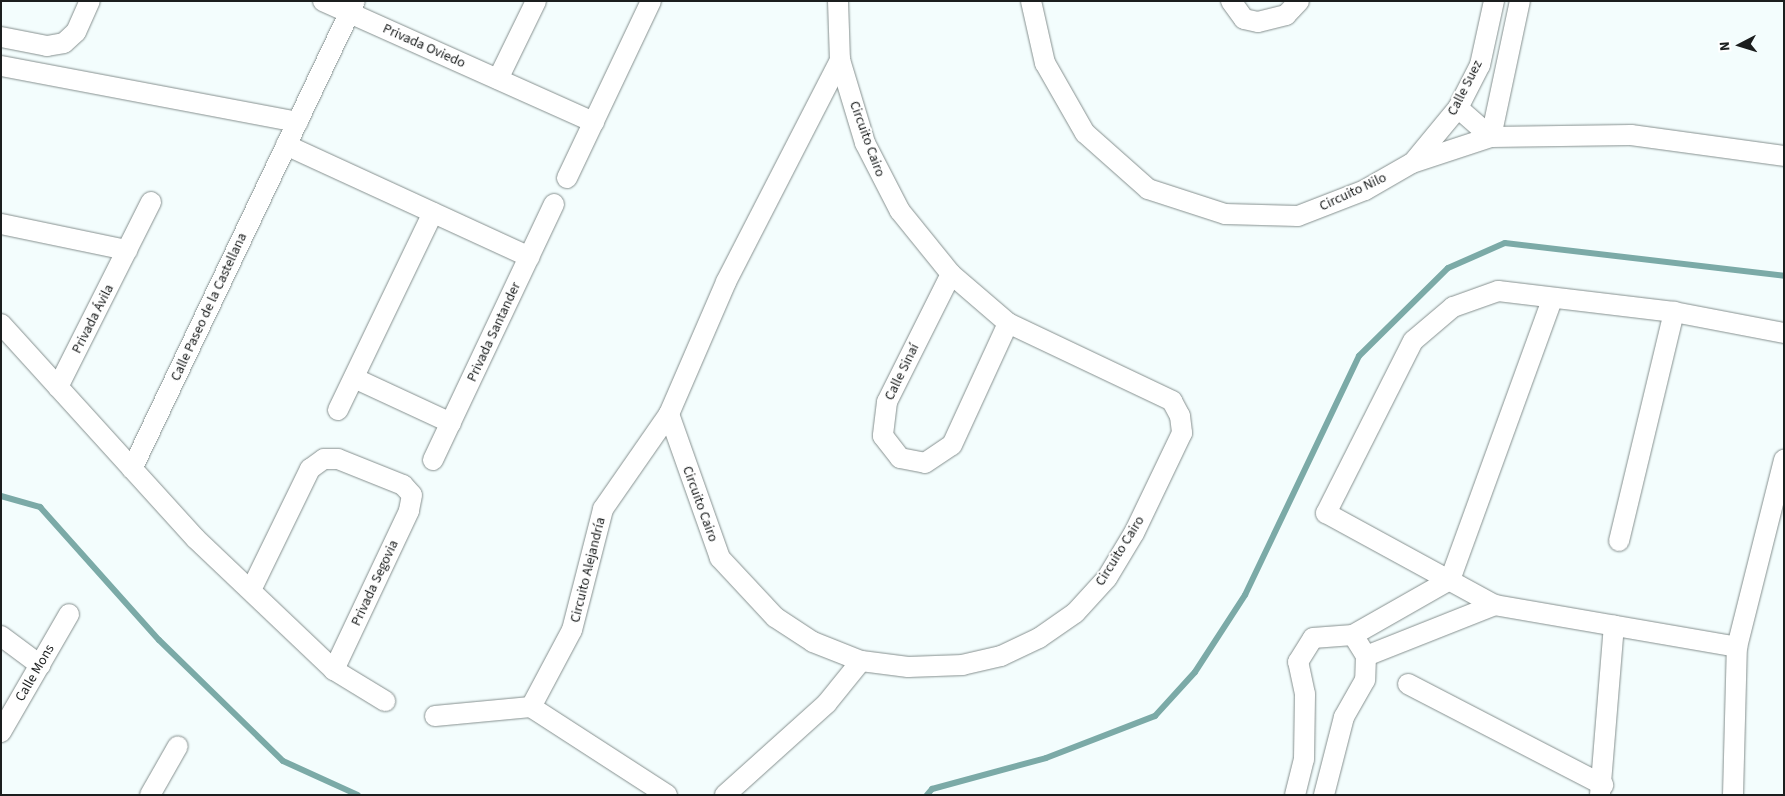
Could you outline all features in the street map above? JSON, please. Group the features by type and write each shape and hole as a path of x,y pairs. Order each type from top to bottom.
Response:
{"street":[{"path":"1,36 47,46 64,43 76,32 90,1"},
{"name":"Privada Oviedo","path":"323,1 352,7 498,80 594,122"},
{"path":"498,80 536,1"},
{"path":"567,178 651,1"},
{"name":"Circuito Cairo","path":"838,1 840,60 881,178 900,211 951,274 1008,323 1172,401 1180,416 1182,434 1134,533 1107,578 1076,613 1016,649 963,665 908,667 862,661 813,642 774,616 743,587 720,558 706,525 670,414 726,282 840,60"},
{"name":"Circuito Nilo","path":"1031,1 1045,63 1063,100 1085,133 1148,189 1224,214 1298,216 1365,190 1412,163 1491,137 1631,136 1784,156"},
{"path":"1231,1 1244,18 1258,22 1286,15 1299,1"},
{"name":"Calle Suez","path":"1412,163 1458,108 1480,65 1494,1"},
{"name":"Calle Suez","path":"1491,137 1520,1"},
{"name":"Calle Paseo de la Castellana","path":"132,469 352,7"},
{"path":"1,66 298,122"},
{"path":"1458,108 1491,137"},
{"path":"286,145 529,257"},
{"name":"Privada Ávila","path":"58,387 151,202"},
{"name":"Privada Santander","path":"433,460 554,204"},
{"path":"338,410 433,213"},
{"path":"1,224 127,250"},
{"name":"Calle Sinaí","path":"951,274 887,402 883,436 900,458 925,462 952,445 1008,323"},
{"path":"1737,647 1495,605 1326,513 1413,340 1453,307 1498,290 1552,299 1674,312 1784,333"},
{"path":"1294,795 1304,758 1305,694 1298,662 1313,638 1353,635 1450,580 1552,299"},
{"path":"1619,541 1674,312"},
{"path":"1,324 196,539 334,670 385,701"},
{"path":"354,378 451,423"},
{"name":"Circuito Alejandría","path":"531,707 572,630 603,509 670,414"},
{"name":"Privada Segovia","path":"251,590 310,469 324,459 338,459 404,485 412,495 409,511 334,670"},
{"path":"1733,795 1737,647 1784,460"},
{"path":"1366,656 1495,605"},
{"name":"Calle Mons","path":"1,732 69,614"},
{"path":"1408,684 1601,790 1614,626"},
{"path":"1324,795 1344,717 1365,680 1366,656 1353,635"},
{"path":"1,636 40,665"},
{"path":"725,795 827,703 862,661"},
{"path":"435,716 531,707 666,795"},
{"path":"150,795 178,746"}],"waterway":[{"path":"927,795 932,789 1046,758 1155,716 1195,672 1245,595 1359,356 1448,268 1505,243 1784,276"},
{"path":"1,496 40,507 159,640 283,761 358,795"}]}
